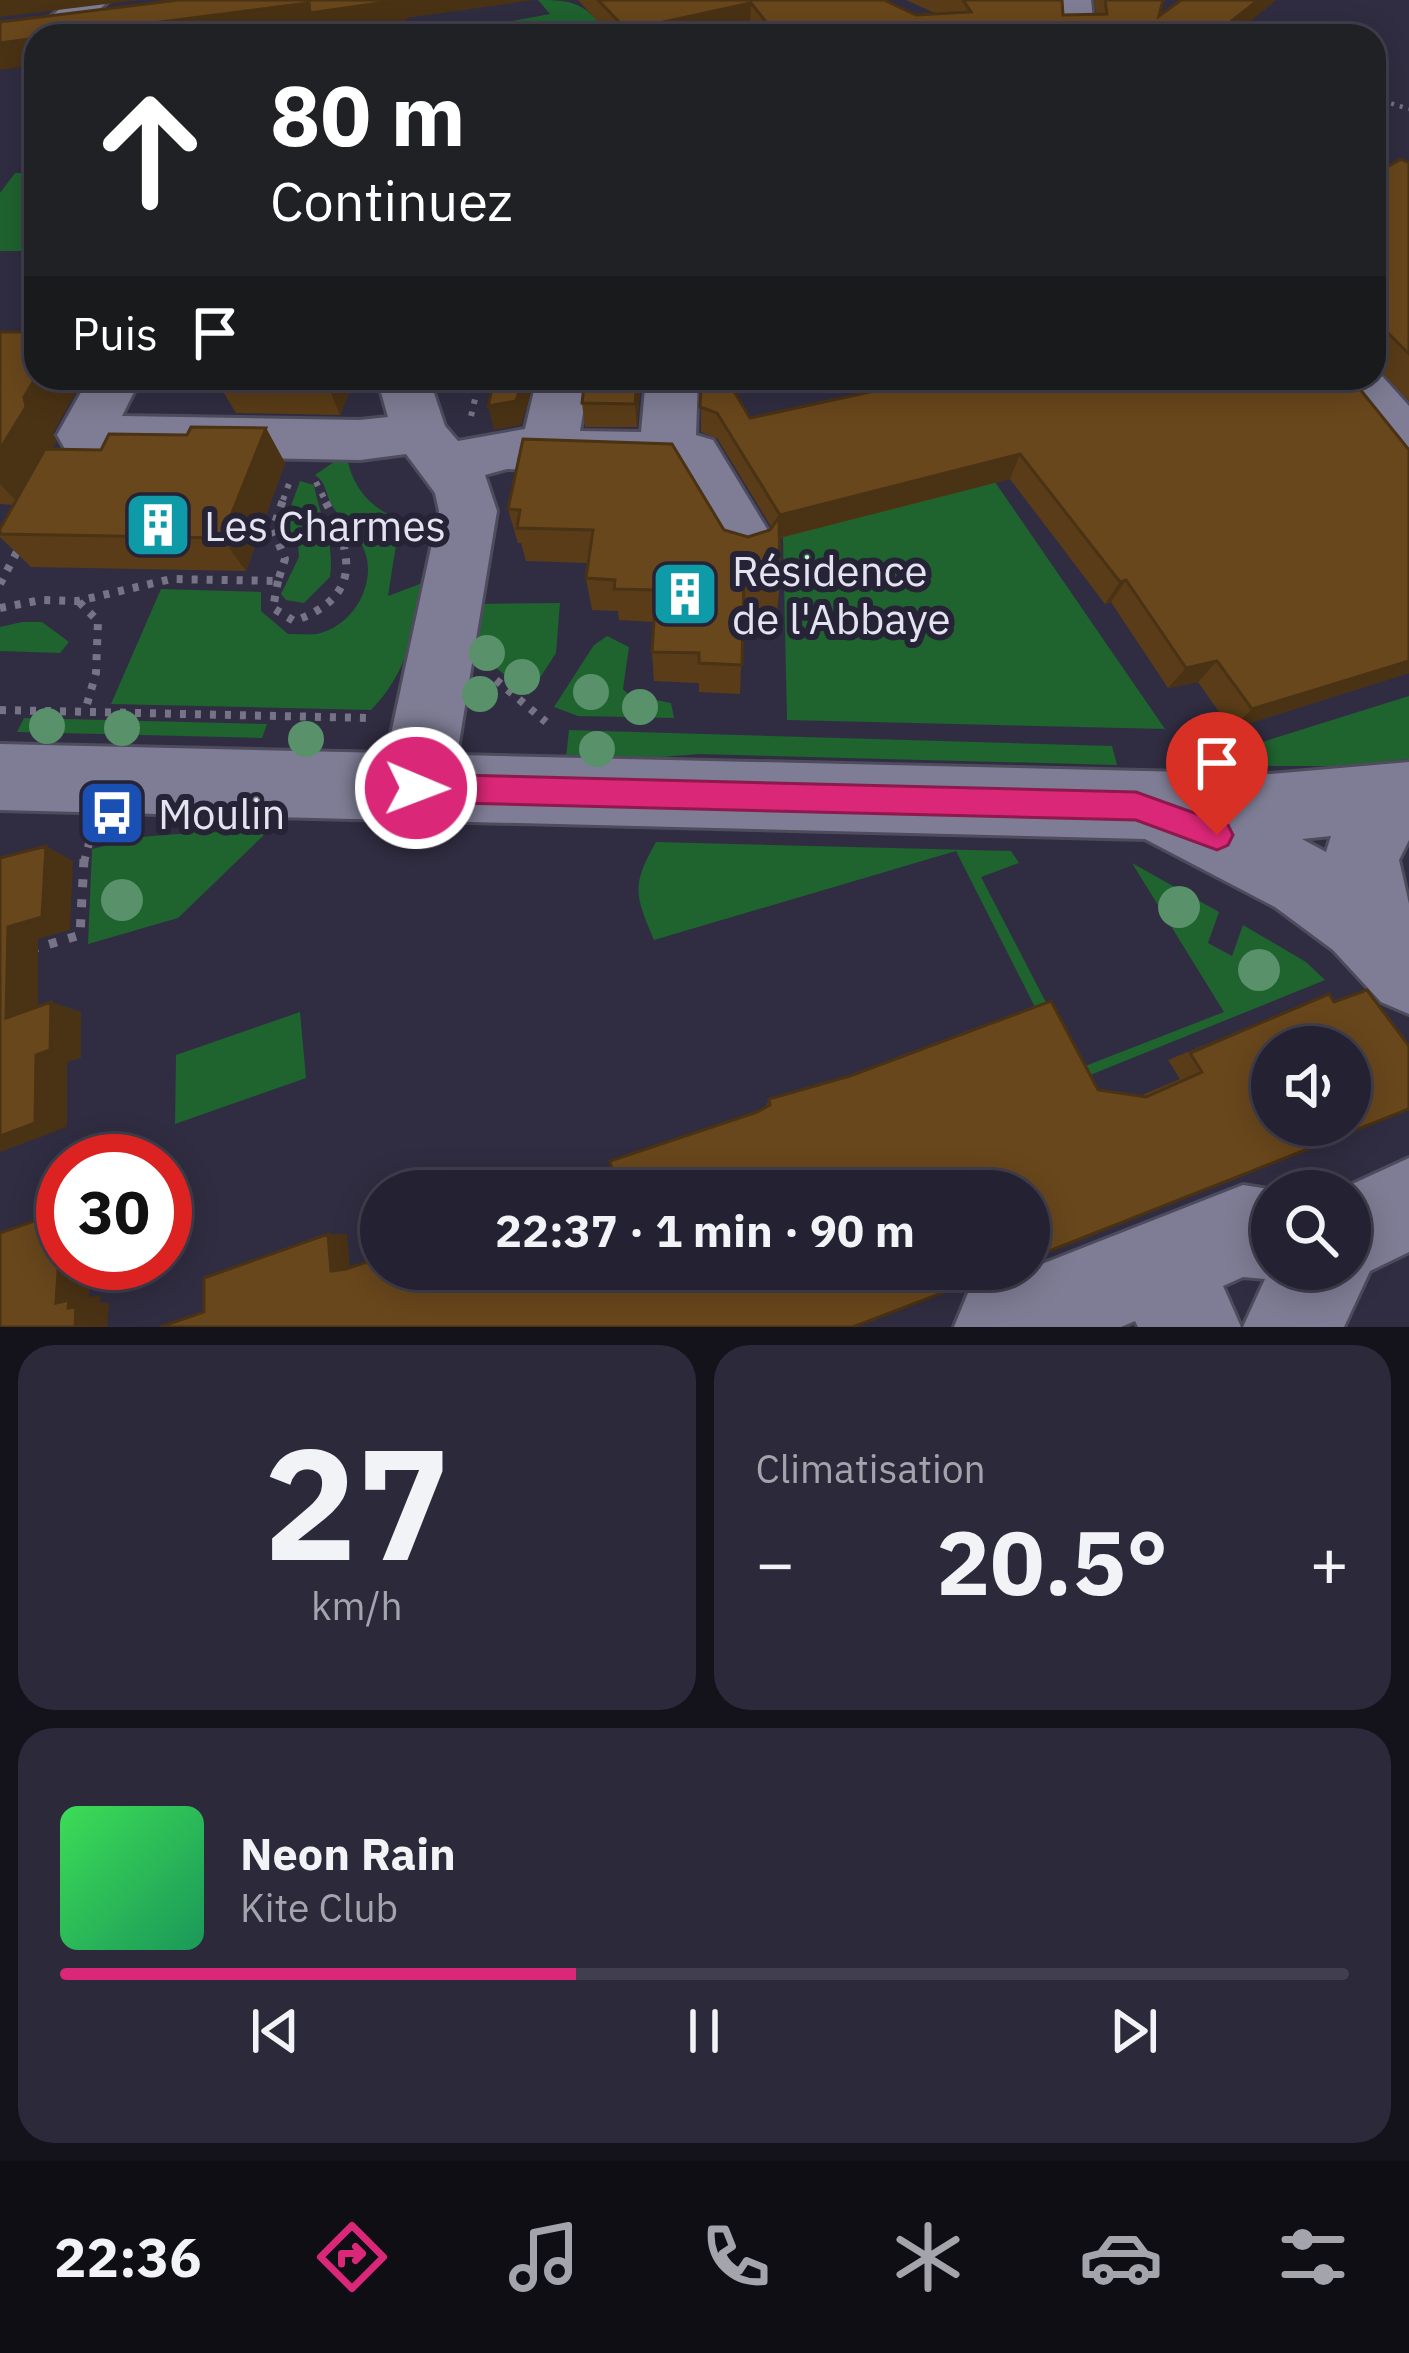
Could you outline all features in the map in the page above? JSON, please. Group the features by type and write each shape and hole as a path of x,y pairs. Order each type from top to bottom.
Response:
{"street":[{"path":"61,24 92,0"},
{"path":"74,24 128,17"},
{"path":"20,31 24,30"},
{"path":"109,390 85,435 360,440 423,425 507,449 692,454 745,542"},
{"path":"548,450 560,390"},
{"path":"667,453 672,390"},
{"path":"1373,390 1409,442"},
{"path":"416,788 468,512 463,488 423,425"},
{"path":"0,777 1270,808 1406,796"},
{"path":"1395,956 1361,873 1363,840 1378,818 1406,796"},
{"path":"1136,806 1250,851 1395,956"},
{"path":"1371,1223 1409,1204"},
{"path":"1002,1327 1174,1296 1244,1232 1251,1232"},
{"path":"1292,1327 1312,1290"}],"path":[{"path":"292,473 317,482 325,508 343,534 350,555 349,574 313,615 294,621 273,608 278,580 285,559 273,529 292,473"},
{"path":"0,584 28,533"},
{"path":"0,608 41,600 78,601 171,579 278,580"},
{"path":"78,601 98,621 100,644 85,711"},
{"path":"0,710 428,719"},
{"path":"20,953 80,935 85,848 118,781"}],"green space":[{"path":"538,0 580,6 600,24 495,24 550,14"},
{"path":"15,173 24,173 24,251 0,251 0,193"},
{"path":"334,462 348,462 358,486 373,504 417,527 413,539 396,545 388,596 425,582 417,617 401,666 371,710 111,704 161,589 261,592 261,611 288,634 317,634 343,622 360,599 368,572 359,540 315,475"},
{"path":"300,481 314,485 331,564 330,577 304,603 286,600 281,594 299,557 298,544 282,531"},
{"path":"995,482 1165,729 787,720 783,537"},
{"path":"560,603 556,653 529,695 467,644 476,604"},
{"path":"42,622 69,642 60,653 0,651 0,627"},
{"path":"607,636 629,647 623,689 629,695 671,703 674,718 578,716 554,707 594,645"},
{"path":"1409,696 1409,759 1341,766 1250,766 1240,749"},
{"path":"24,718 267,724 262,738 17,732"},
{"path":"569,730 1112,746 1117,765 699,754 624,760 564,775"},
{"path":"266,833 178,918 88,944 92,849 141,837"},
{"path":"656,842 1011,851 1019,863 981,877 1080,1068 1224,1012 1132,863 1219,912 1208,943 1232,956 1243,925 1306,962 1325,980 1073,1082 956,851 654,940 638,891"},
{"path":"300,1012 306,1078 175,1124 176,1055"}],"building":[{"path":"178,0 401,0 310,13 309,3 145,24 24,24 24,40 0,43 0,22"},
{"path":"598,0 884,0 916,15 971,12 963,0 1062,0 1063,15 1107,14 1105,0 1163,0 1159,16 1181,0 1258,0 1228,24 768,24 751,3 655,24 621,24"},
{"path":"1401,159 1409,163 1409,354 1386,331 1386,167"},
{"path":"0,332 24,332 26,407 0,449"},
{"path":"492,390 519,390 516,401 488,406"},
{"path":"584,390 636,390 635,404 582,403"},
{"path":"701,390 733,390 750,418 879,390 1361,390 1409,450 1409,661 1252,709 1217,661 1186,668 1126,580 1120,582 1020,454 780,515 717,413 700,407"},
{"path":"191,427 266,428 222,538 0,534 45,449 101,450 109,434 187,435"},
{"path":"523,439 672,444 724,530 748,537 770,530 779,517 780,581 744,580 742,665 699,663 699,653 652,652 656,590 614,589 615,580 586,578 593,530 517,528 520,510 508,509"},
{"path":"46,846 42,917 8,927 6,1018 51,1002 50,1050 36,1055 35,1123 0,1136 0,858"},
{"path":"1367,990 1409,1046 1409,1109 1371,1124 1371,1026 1254,1026 1329,994 1334,1002"},
{"path":"1051,1001 1098,1090 1146,1097 1202,1072 1190,1053 1251,1027 1251,1146 1315,1146 1050,1251 1050,1170 612,1170 610,1161 757,1112 770,1105 769,1099 850,1076"},
{"path":"36,1220 36,1290 57,1290 56,1303 69,1300 68,1308 76,1307 75,1327 0,1327 0,1233"},
{"path":"328,1234 331,1271 360,1264 360,1290 950,1290 853,1327 160,1327 204,1312 204,1278"}],"place":[{"name":"Les Charmes","path":"158,525"},
{"name":"Résidence de l'Abbaye","path":"685,594"},
{"name":"Moulin","path":"112,813"}],"route":[{"path":"416,788 1136,806 1217,835"}]}
